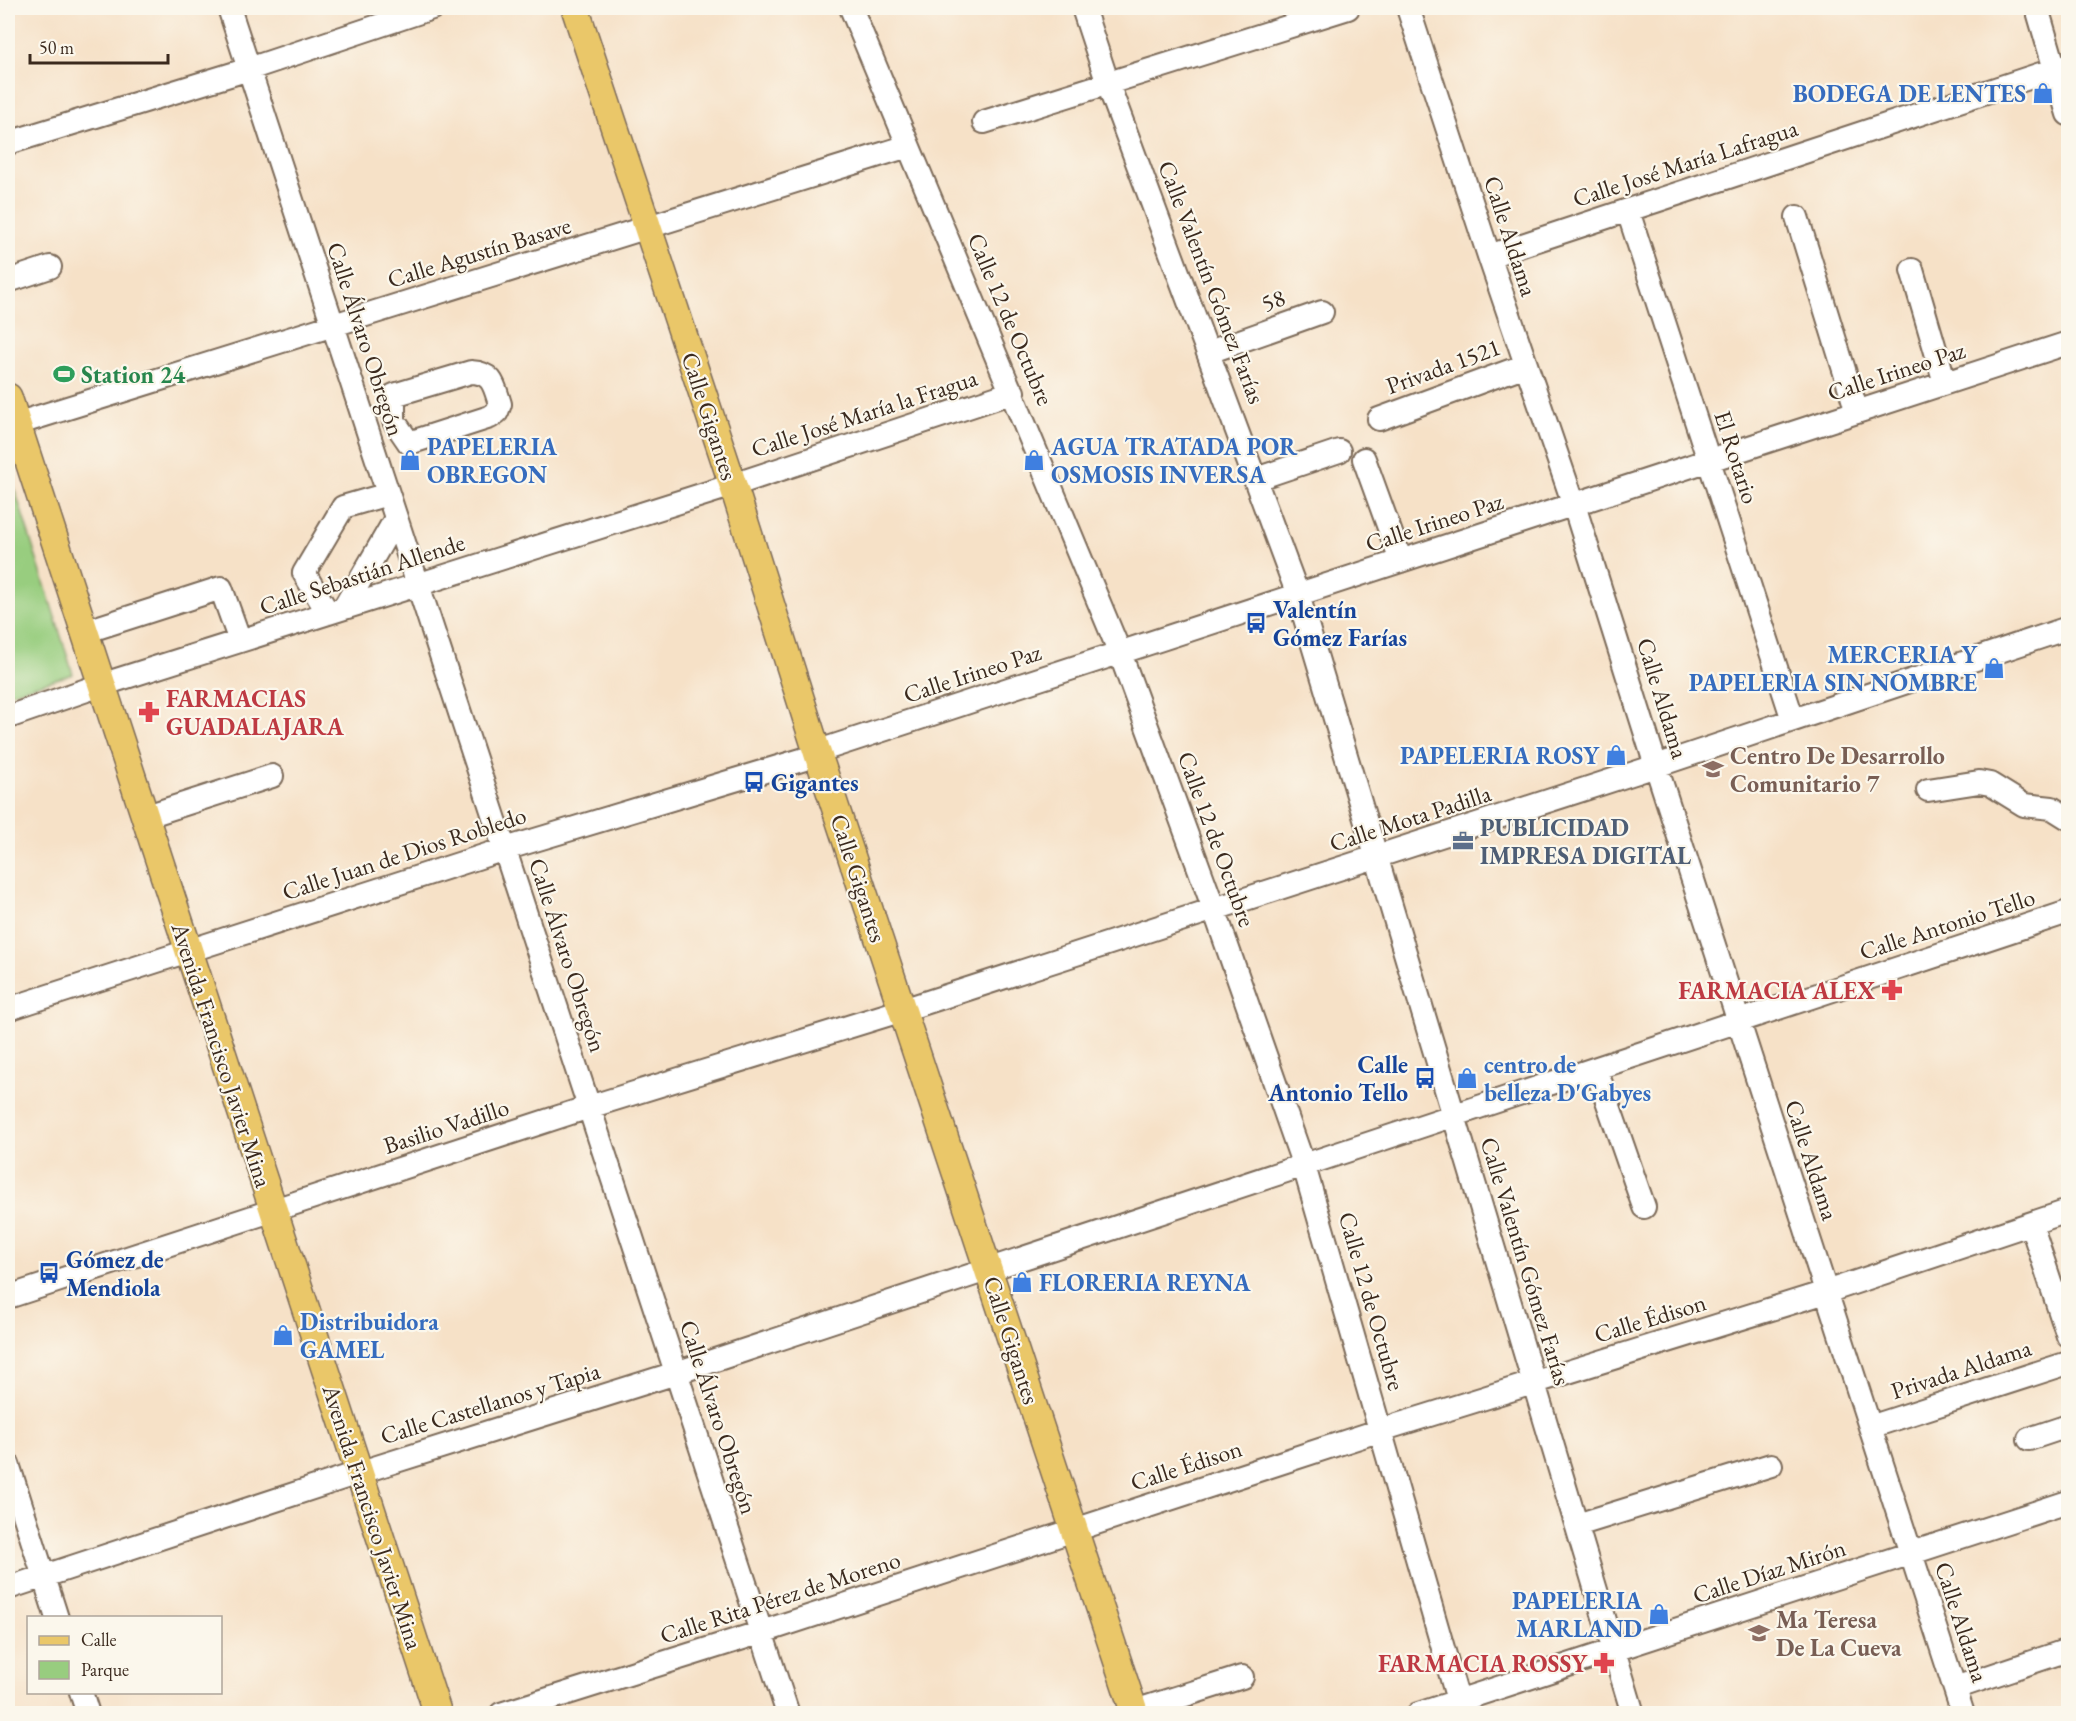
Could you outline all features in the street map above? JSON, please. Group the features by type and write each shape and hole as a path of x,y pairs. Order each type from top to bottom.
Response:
{"main road":[{"name":"Calle Gigantes","path":"575,8 733,485 818,755 1135,1712"},
{"name":"Avenida Francisco Javier Mina","path":"8,397 438,1713"}],"street":[{"name":"Calle Álvaro Obregón","path":"229,8 788,1713"},
{"path":"8,143 249,69 432,8"},
{"name":"Calle 12 de Octubre","path":"851,8 1120,653 1214,909 1304,1166 1460,1707"},
{"name":"Calle Valentín Gómez Farías","path":"1083,8 1108,84 1298,595 1633,1713"},
{"path":"984,122 1348,8"},
{"name":"Calle Aldama","path":"1408,8 1574,505 1656,766 1963,1713"},
{"path":"2037,8 2062,68 2068,114"},
{"name":"Calle José María Lafragua","path":"1489,256 2062,68"},
{"name":"Calle Agustín Basave","path":"16,424 908,146"},
{"name":"El Rotario","path":"1628,211 1793,720"},
{"path":"1797,217 1857,412"},
{"path":"8,281 50,267"},
{"path":"1912,270 1945,383"},
{"name":"58","path":"1209,352 1322,312"},
{"name":"Calle Irineo Paz","path":"818,755 828,748 2068,343"},
{"name":"Privada 1521","path":"1379,419 1526,365"},
{"path":"471,372 483,372 492,380 500,404 497,412 490,417 409,443 394,421 394,395 471,372"},
{"name":"Calle José María la Fragua","path":"733,485 1013,392"},
{"path":"367,429 394,421"},
{"path":"1256,479 1339,451"},
{"path":"1364,459 1401,561"},
{"name":"Calle Sebastián Allende","path":"8,717 101,685 733,485"},
{"path":"388,494 343,507 304,573 336,610 396,518"},
{"path":"84,632 220,588 240,641"},
{"name":"Calle Mota Padilla","path":"903,1010 1656,766 2068,628"},
{"name":"Calle Juan de Dios Robledo","path":"8,1009 505,849 818,755"},
{"path":"144,817 272,776"},
{"path":"1928,790 1979,782 1990,784 2024,805 2052,808 2068,818"},
{"name":"Calle Antonio Tello","path":"989,1270 2068,912"},
{"name":"Basilio Vadillo","path":"8,1297 589,1107 903,1010"},
{"path":"1596,1069 1644,1207"},
{"name":"Calle Édison","path":"1075,1530 1381,1430 1826,1292 2068,1211"},
{"path":"2031,1224 2068,1336"},
{"name":"Calle Castellanos y Tapia","path":"8,1588 989,1270"},
{"name":"Privada Aldama","path":"1870,1427 2068,1363"},
{"path":"2029,1439 2068,1426"},
{"path":"8,1464 57,1616"},
{"path":"1577,1525 1771,1465"},
{"name":"Calle Díaz Mirón","path":"1418,1713 1460,1707 1615,1650 2068,1502"},
{"name":"Calle Rita Pérez de Moreno","path":"501,1713 762,1632 1075,1530"},
{"path":"1955,1688 2068,1650"},
{"path":"1135,1712 1242,1677"},
{"path":"82,1694 88,1713"}],"green space":[{"path":"8,468 73,674 8,694"}],"place":[{"name":"BODEGA DE LENTES","path":"2043,93"},
{"name":"Station 24","path":"64,374"},
{"name":"PAPELERIA OBREGON","path":"410,460"},
{"name":"AGUA TRATADA POR OSMOSIS INVERSA","path":"1034,460"},
{"name":"Valentín Gómez Farías","path":"1256,623"},
{"name":"MERCERIA Y PAPELERIA SIN NOMBRE","path":"1994,668"},
{"name":"FARMACIAS GUADALAJARA","path":"149,712"},
{"name":"PAPELERIA ROSY","path":"1616,755"},
{"name":"Centro De Desarrollo Comunitario 7","path":"1713,769"},
{"name":"Gigantes","path":"754,782"},
{"name":"PUBLICIDAD IMPRESA DIGITAL","path":"1463,841"},
{"name":"FARMACIA ALEX","path":"1892,990"},
{"name":"Calle Antonio Tello","path":"1425,1078"},
{"name":"centro de belleza D'Gabyes","path":"1467,1078"},
{"name":"Gómez de Mendiola","path":"49,1273"},
{"name":"FLORERIA REYNA","path":"1022,1282"},
{"name":"Distribuidora GAMEL","path":"283,1335"},
{"name":"PAPELERIA MARLAND","path":"1659,1614"},
{"name":"Ma Teresa De La Cueva","path":"1759,1633"},
{"name":"FARMACIA ROSSY","path":"1604,1663"}]}
